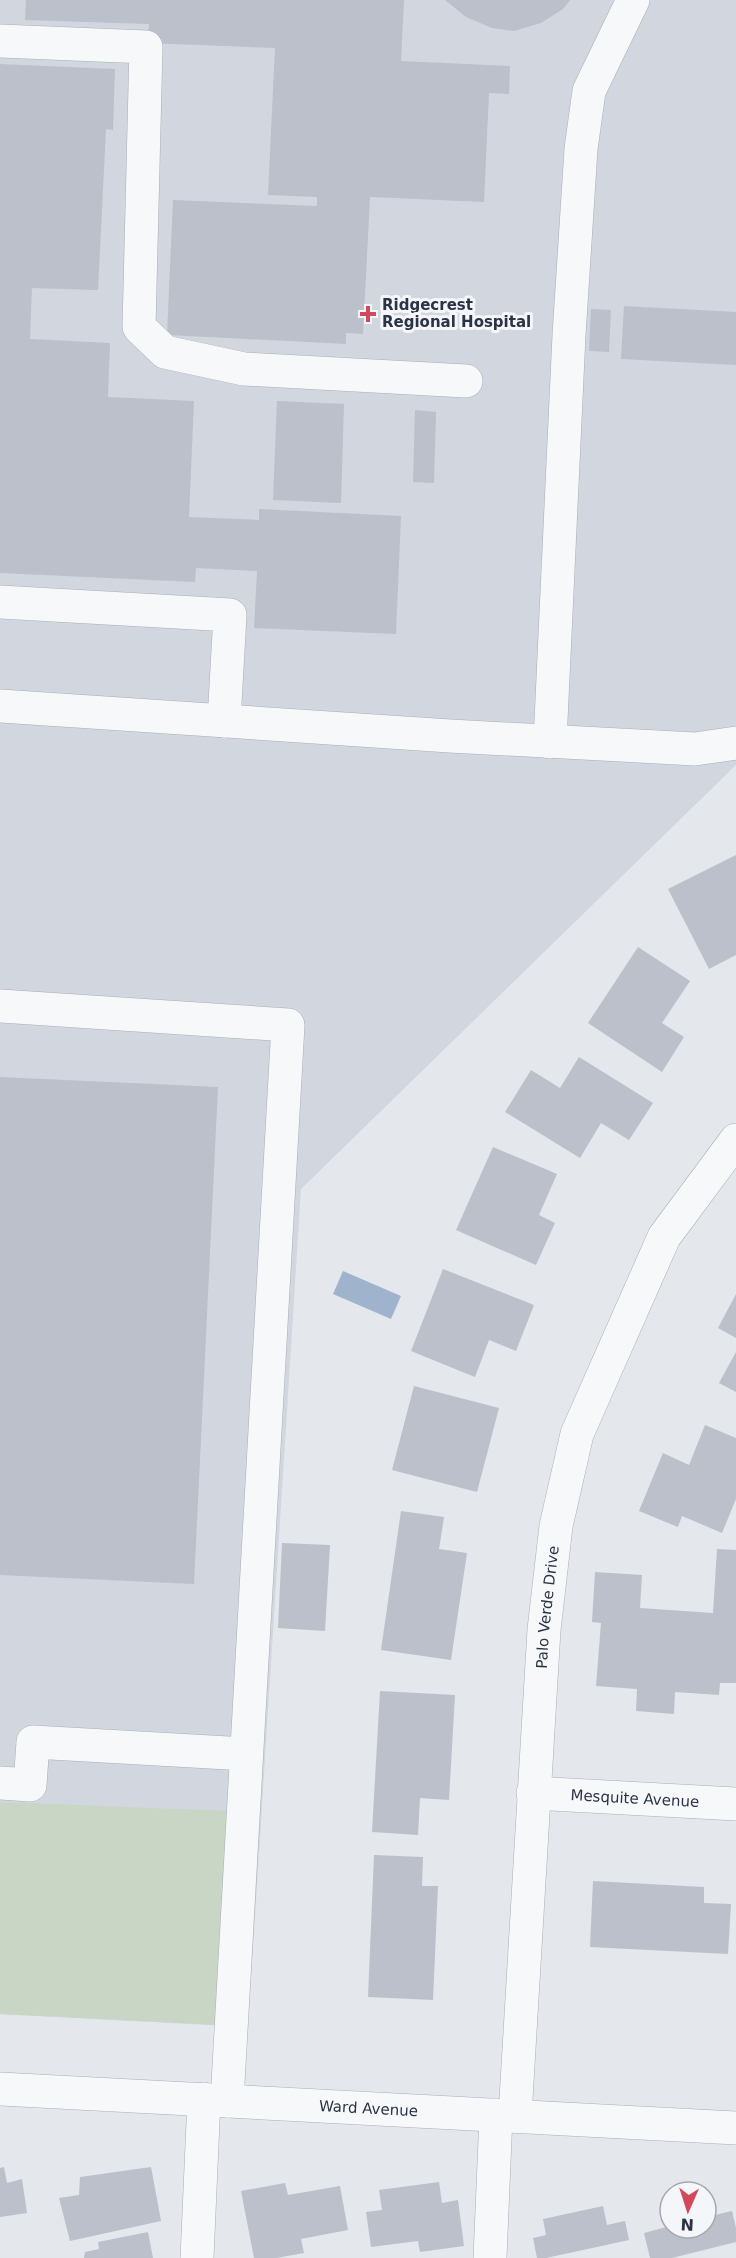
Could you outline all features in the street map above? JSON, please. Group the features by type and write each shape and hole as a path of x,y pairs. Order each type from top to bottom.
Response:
{"street":[{"path":"550,742 580,149 589,91 633,0"},
{"path":"0,41 146,47 139,327 165,352 244,369 466,381"},
{"path":"0,602 230,615 225,721"},
{"path":"0,706 550,742 695,749 736,743"},
{"path":"0,1006 288,1025 246,1754 215,2100 197,2258"},
{"name":"Palo Verde Drive","path":"490,2258 506,2116 544,1630 556,1526 577,1434 664,1237 736,1140"},
{"path":"0,1783 30,1785 33,1742 246,1754"},
{"name":"Mesquite Avenue","path":"533,1793 736,1804"},
{"name":"Ward Avenue","path":"0,2089 736,2128"}],"shaded area":[{"path":"0,0 736,0 736,765 301,1189 248,2027 0,2014"}],"green space":[{"path":"0,1802 230,1811 218,2025 0,2014"}],"water":[{"path":"343,1271 401,1296 391,1319 333,1294"}],"building":[{"path":"26,0 404,0 401,61 510,66 509,94 489,93 484,202 370,197 363,334 346,333 346,344 167,335 173,200 317,206 317,197 268,195 275,48 148,43 149,24 25,20"},
{"path":"445,0 570,0 563,9 541,23 514,31 492,28 466,17"},
{"path":"0,64 115,69 113,130 106,129 98,290 32,288 30,339 110,343 108,397 194,401 189,517 259,520 259,509 401,516 396,634 254,628 257,571 196,568 195,582 0,573"},
{"path":"624,306 736,312 736,365 621,359"},
{"path":"591,309 611,310 609,352 589,351"},
{"path":"277,401 344,404 341,503 273,500"},
{"path":"415,410 436,412 434,483 413,482"},
{"path":"736,855 736,955 709,969 668,889"},
{"path":"638,947 690,981 662,1023 684,1037 662,1072 588,1023"},
{"path":"579,1057 653,1103 629,1140 601,1123 580,1158 505,1112 531,1070 560,1088"},
{"path":"0,1077 218,1087 194,1584 0,1575"},
{"path":"493,1147 557,1174 539,1215 555,1223 536,1265 456,1230"},
{"path":"443,1269 534,1305 516,1351 489,1340 475,1377 411,1351"},
{"path":"736,1294 736,1338 718,1328"},
{"path":"736,1352 736,1392 719,1383"},
{"path":"414,1386 499,1408 477,1492 392,1470"},
{"path":"705,1425 736,1438 736,1499 722,1533 682,1516 678,1527 639,1511 663,1453 689,1465"},
{"path":"401,1511 444,1517 439,1549 467,1553 451,1660 381,1650"},
{"path":"282,1543 330,1545 325,1631 278,1628"},
{"path":"717,1549 736,1550 736,1683 720,1683 719,1695 675,1692 674,1714 636,1711 637,1689 596,1686 601,1623 592,1622 595,1572 642,1575 640,1608 713,1613"},
{"path":"380,1691 455,1695 449,1800 420,1798 418,1835 372,1832"},
{"path":"374,1855 423,1857 422,1886 438,1886 433,2000 368,1997"},
{"path":"593,1881 704,1887 704,1903 731,1904 728,1954 590,1947"},
{"path":"4,2167 7,2183 22,2179 27,2213 0,2217 0,2168"},
{"path":"151,2167 161,2221 70,2241 59,2198 79,2195 80,2177"},
{"path":"439,2182 442,2203 458,2200 464,2246 420,2252 418,2241 371,2247 366,2212 382,2210 379,2190"},
{"path":"285,2183 288,2195 340,2186 348,2230 301,2239 304,2253 276,2258 254,2258 241,2191"},
{"path":"603,2206 607,2225 625,2221 629,2240 537,2258 533,2238 546,2235 543,2219"},
{"path":"732,2211 736,2242 672,2258 650,2258 644,2233 658,2229 658,2240 718,2240 718,2214"},
{"path":"148,2232 153,2258 84,2258 85,2252 99,2249 98,2242"}],"place":[{"name":"Ridgecrest Regional Hospital","path":"368,314"}]}
